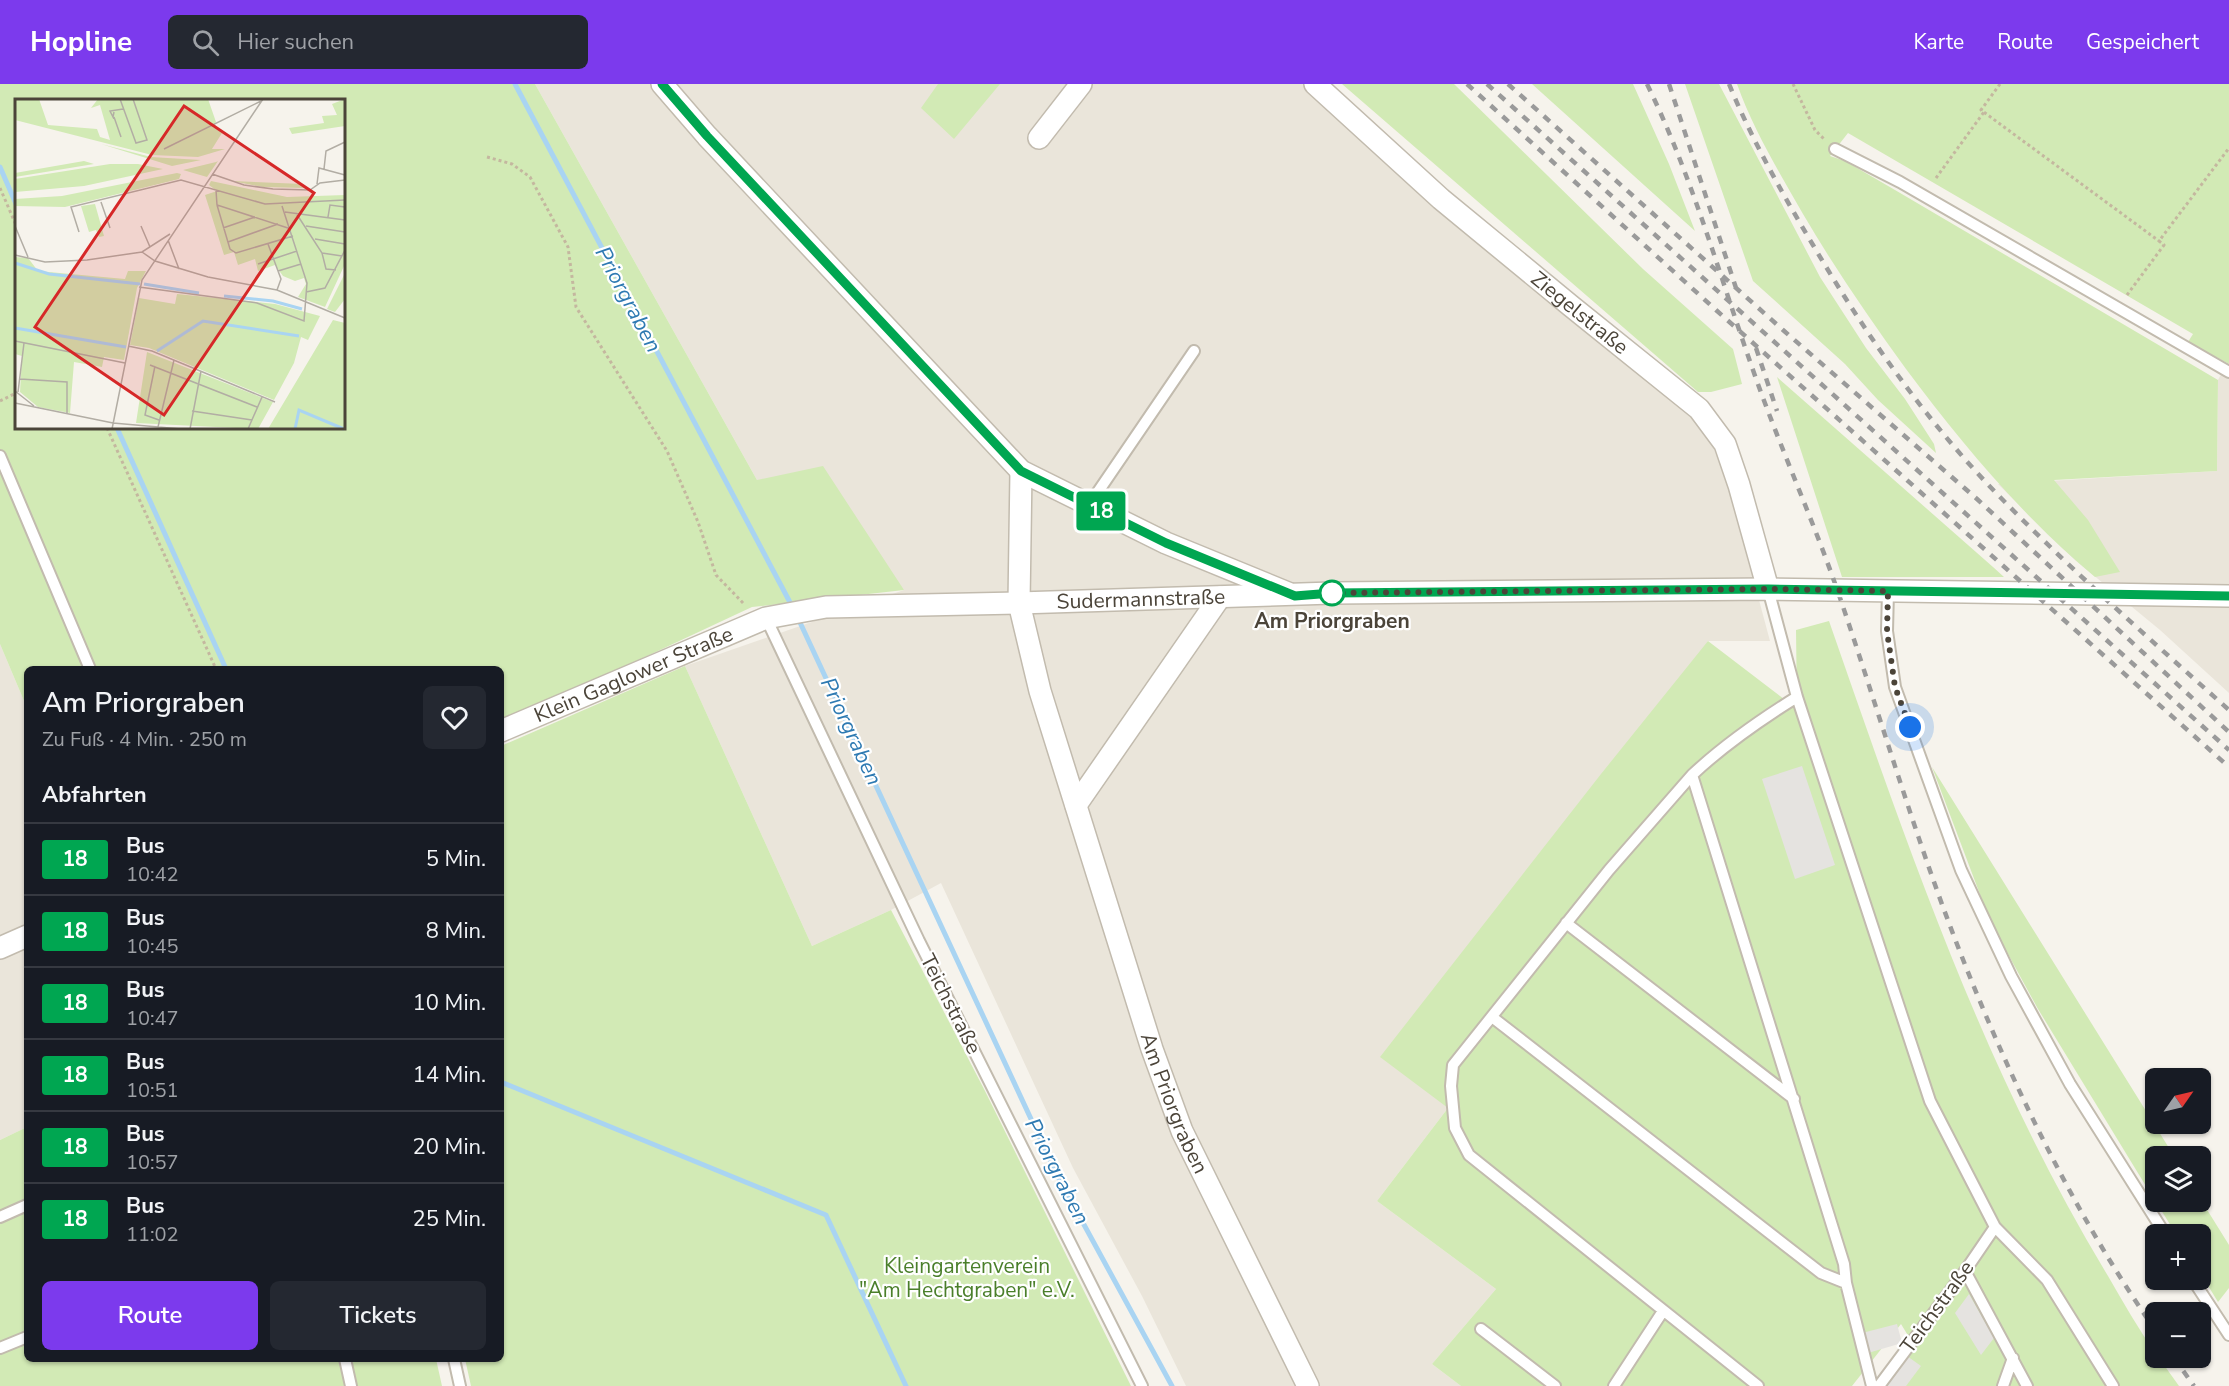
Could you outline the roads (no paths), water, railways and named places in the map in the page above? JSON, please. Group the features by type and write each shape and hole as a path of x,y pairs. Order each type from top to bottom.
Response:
{"street":[{"path":"662,84 707,136 1021,471 1166,543 1295,596"},
{"path":"1039,138 1081,84"},
{"name":"Ziegelstraße","path":"1315,84 1441,199 1700,409 1725,444 1740,485 1768,589"},
{"name":"Am Priorgraben","path":"1021,471 1019,603 1040,691 1152,1049 1182,1131 1308,1386"},
{"name":"Sudermannstraße","path":"763,619 826,607 1295,596 1332,593 1768,589 2229,596"},
{"path":"1076,805 1220,597"},
{"name":"Klein Gaglower Straße","path":"504,730 763,619"},
{"path":"0,948 24,937"}],"lane":[{"path":"1835,149 1900,182 2229,372"},
{"path":"1089,505 1194,351"},
{"path":"0,456 89,666"},
{"path":"1768,589 1797,698 1930,1101 1995,1227 2046,1280 2114,1386"},
{"path":"1888,591 1887,631 1895,687 1961,870 2011,976 2070,1084 2159,1224"},
{"name":"Teichstraße","path":"763,619 919,941 1142,1386"},
{"path":"1758,1386 1469,1155 1455,1128 1451,1086 1453,1065 1609,870 1692,775 1710,758 1765,717 1797,698"},
{"path":"1692,775 1844,1264 1846,1283 1872,1386"},
{"path":"1566,923 1794,1099"},
{"path":"1492,1017 1821,1273 1846,1283"},
{"path":"0,1217 24,1206"},
{"name":"Teichstraße","path":"1879,1386 1995,1227"},
{"path":"1965,1271 2027,1386"},
{"path":"2200,1290 2229,1335"},
{"path":"1614,1386 1663,1311"},
{"path":"1481,1329 1556,1386"},
{"path":"0,1348 24,1337"},
{"path":"2003,1386 2013,1358"},
{"path":"346,1362 351,1386"},
{"path":"455,1362 460,1386"}],"waterway":[{"name":"Priorgraben","path":"515,84 793,608"},
{"path":"0,167 15,202"},
{"path":"117,429 225,666"},
{"name":"Priorgraben","path":"797,616 1058,1177 1172,1386"},
{"path":"504,1083 826,1215 906,1386"}],"railway":[{"path":"1467,84 1716,310 2229,767"},
{"path":"1487,84 2229,750"},
{"path":"1508,84 1783,330 1977,499 2229,732"},
{"path":"1647,84 1678,154 1763,398 1828,564 1943,907 1986,1016 2036,1126 2064,1180 2093,1232 2145,1314"},
{"path":"1669,84 1736,288"},
{"path":"1729,84 1768,166 1813,245 1854,312 1922,407 1972,467 2027,524 2112,605 2229,710"},
{"path":"1756,348 1777,411"},
{"path":"2181,1368 2194,1386"}],"place":[{"name":"Am Priorgraben","path":"1332,593"}],"park label":[{"name":"Kleingartenverein \"Am Hechtgraben\" e.V.","path":"967,1278"}]}
